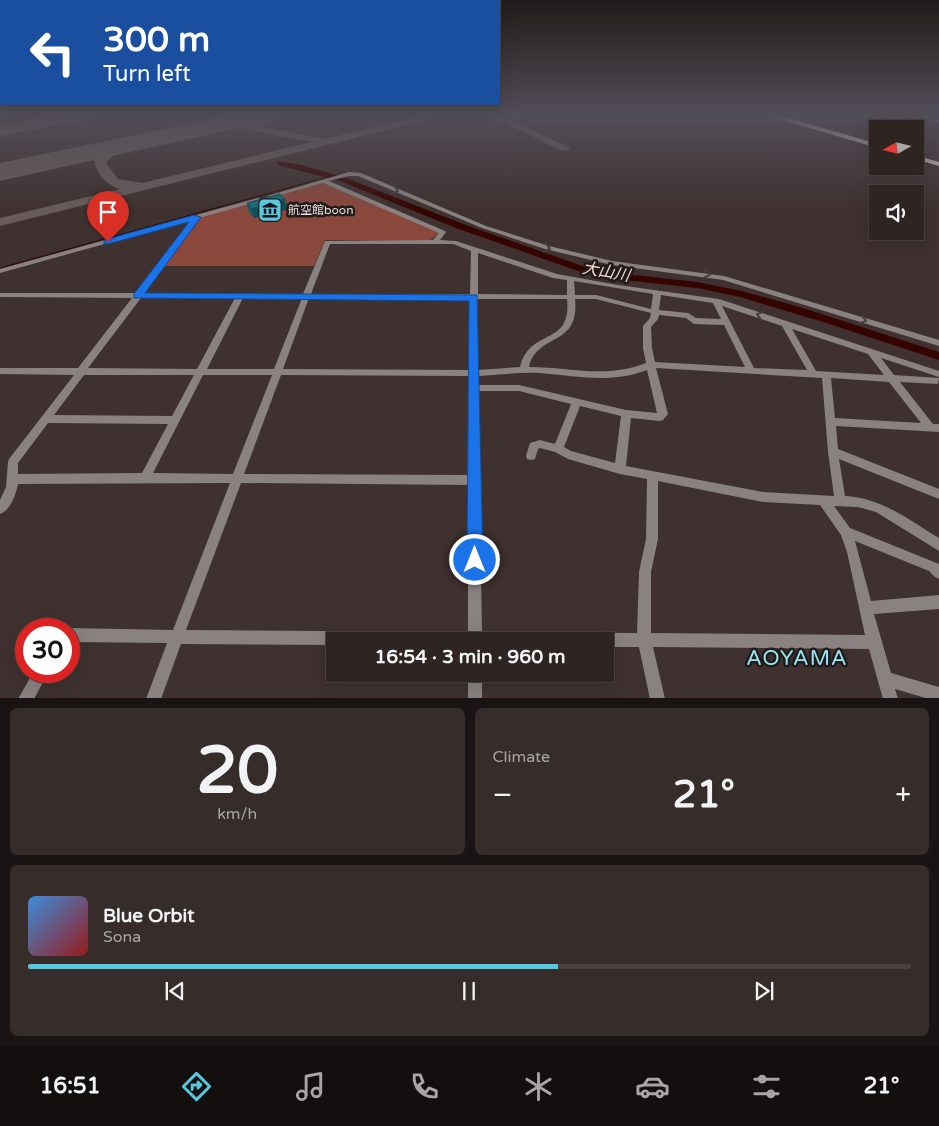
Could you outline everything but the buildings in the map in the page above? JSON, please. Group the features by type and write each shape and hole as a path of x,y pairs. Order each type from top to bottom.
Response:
{"main road":[{"path":"924,159 939,163"}],"street":[{"path":"0,271 350,174 359,174 484,227 547,248 612,263 724,278 939,343"},
{"path":"323,182 443,232 435,239 435,242"},
{"path":"0,508 10,497 13,462 197,217"},
{"path":"154,698 327,242 454,242 556,276 603,285 716,301 871,352 936,377"},
{"path":"475,250 473,373 475,632"},
{"path":"524,370 525,360 532,351 545,340 563,333 571,318 571,278"},
{"path":"474,388 518,388 626,414 659,417 663,414 654,374 650,365 647,326 654,319 658,292"},
{"path":"0,295 474,298 571,296 610,299 655,312 688,316 694,320 726,322"},
{"path":"145,478 240,296"},
{"path":"716,301 751,370"},
{"path":"785,323 813,374"},
{"path":"871,352 935,428"},
{"path":"0,370 473,373 524,370 620,376 650,365 892,378 936,377"},
{"path":"826,374 833,452 840,500"},
{"path":"558,449 578,402"},
{"path":"620,470 626,414"},
{"path":"45,419 175,420"},
{"path":"831,422 935,428"},
{"path":"531,456 534,446 540,444 558,449 568,455 620,470 764,497 858,502 880,508 939,545"},
{"path":"833,452 939,494"},
{"path":"653,476 652,539 645,572 644,639 658,698"},
{"path":"13,479 474,480"},
{"path":"823,500 846,532 854,552 874,642 891,698"},
{"path":"846,532 937,569"},
{"path":"866,608 912,606 939,602"},
{"path":"80,635 326,639"},
{"path":"614,639 874,642"},
{"path":"885,679 939,694"},
{"path":"475,682 475,698"},
{"path":"25,698 34,683"}],"shaded area":[{"path":"323,183 440,233 429,241 325,240 314,266 163,266 191,228 194,228 200,217"}],"waterway":[{"name":"大山川","path":"280,163 302,167 343,179 459,226 582,269 615,276 714,288 771,302 939,356"},
{"path":"0,268 335,175"}],"taxiway":[{"path":"122,147 112,150 100,160 100,163 114,182 123,186 137,186"},
{"path":"0,222 307,147"}],"runway":[{"path":"0,172 118,147"}],"place":[{"name":"航空館boon","path":"270,210"}],"district":[{"name":"AOYAMA","path":"797,658"}],"route":[{"path":"108,242 197,217 138,296 474,298 475,560"}]}
